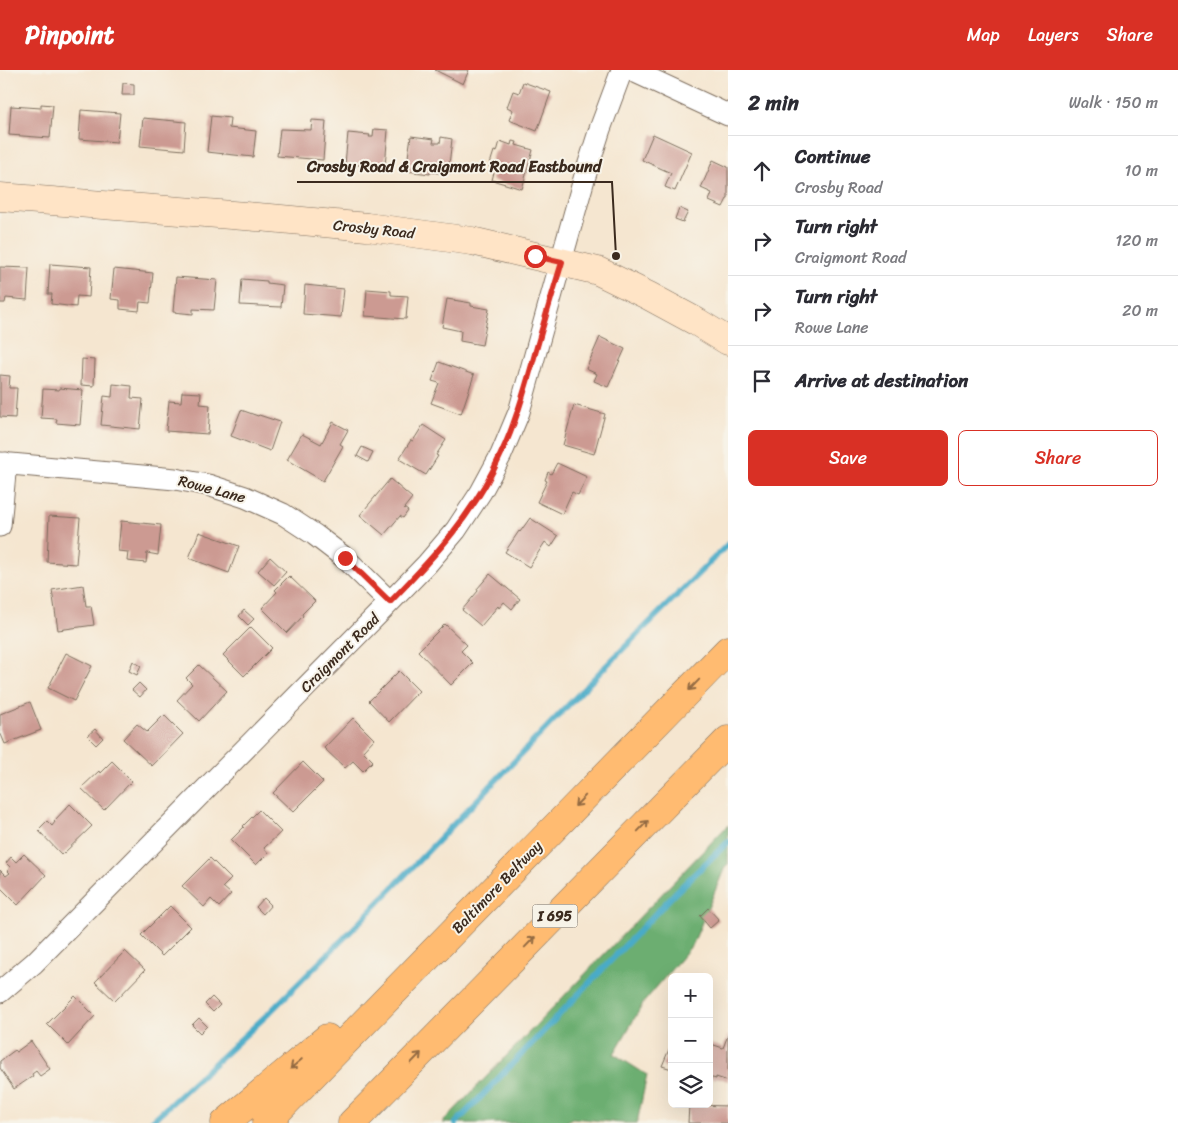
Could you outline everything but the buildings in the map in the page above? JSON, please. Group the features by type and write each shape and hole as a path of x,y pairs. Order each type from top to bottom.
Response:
{"highway":[{"name":"Baltimore Beltway","path":"266,1123 728,650"},
{"name":"I 695","path":"352,1123 728,740"},
{"path":"225,1123 442,943"},
{"path":"358,1123 382,1093"}],"main road":[{"name":"Crosby Road","path":"0,197 270,218 384,229 472,241 598,272 649,296 728,341"}],"street":[{"name":"Craigmont Road","path":"0,992 34,963 390,602 427,564 456,530 481,492 501,455 519,412 584,179 622,70"},
{"path":"632,70 728,115"},
{"path":"0,526 3,463"},
{"name":"Rowe Lane","path":"3,463 175,479 208,485 245,497 283,514 315,535 345,558 390,602"}],"green space":[{"path":"728,825 728,864 725,867 693,944 644,1002 614,1054 647,1075 637,1123 572,1118 565,1123 442,1123"}],"waterway":[{"path":"150,1123 268,1014 350,932 602,670 728,544"},
{"path":"456,1123 676,892 728,842"}],"place":[{"name":"Crosby Road & Craigmont Road Eastbound","path":"616,256"}],"route":[{"path":"345,558 390,602 427,564 456,530 481,492 501,455 519,412 562,262 535,256"}]}
